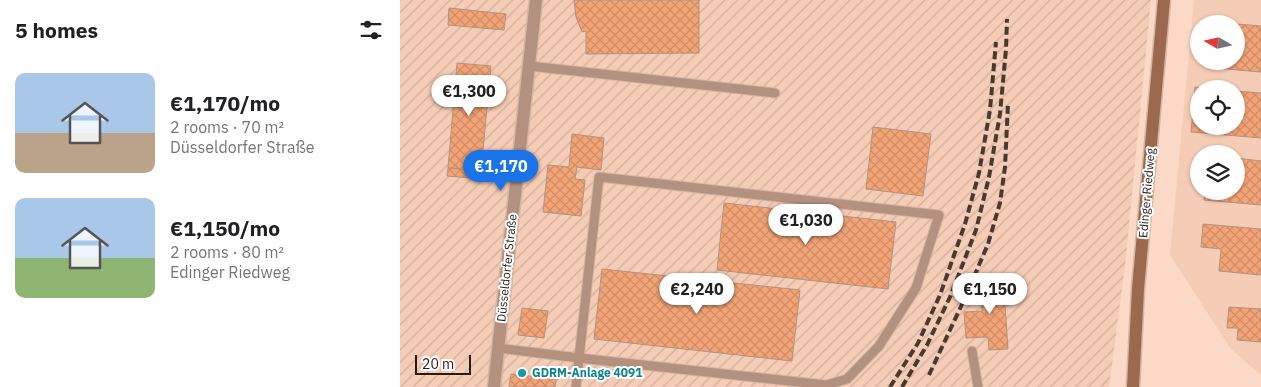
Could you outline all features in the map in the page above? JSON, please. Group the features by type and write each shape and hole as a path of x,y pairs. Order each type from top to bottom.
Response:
{"main road":[{"name":"Edinger Riedweg","path":"1133,387 1138,289 1164,0"}],"street":[{"name":"Düsseldorfer Straße","path":"494,387 536,0"}],"lane":[{"path":"528,66 775,93"},
{"path":"498,348 579,358 826,384 847,379 879,346 916,288 939,215 599,177 579,358 576,387"},
{"path":"972,351 978,387"}],"shaded area":[{"path":"400,0 1151,0 1125,266 1109,387 400,387"},
{"path":"1194,0 1261,0 1261,375 1231,349 1170,255 1190,42 1190,70 1245,70 1245,15 1193,15"}],"building":[{"path":"574,0 699,0 699,53 586,54 586,31 582,32 576,17"},
{"path":"449,8 506,14 504,30 448,25"},
{"path":"1245,25 1261,26 1261,72 1238,70 1245,70"},
{"path":"457,63 491,66 481,171 448,168"},
{"path":"1245,92 1261,93 1261,138 1226,135 1245,135"},
{"path":"873,127 931,134 923,196 866,189"},
{"path":"572,134 604,138 601,170 577,167 575,179 585,180 581,216 543,212 548,165 569,167"},
{"path":"1245,159 1261,161 1261,205 1204,200 1245,200"},
{"path":"448,168 501,173 495,180 447,176"},
{"path":"724,203 896,222 888,289 717,270"},
{"path":"1203,224 1261,229 1261,275 1219,271 1221,249 1201,247"},
{"path":"602,269 800,290 792,361 594,339"},
{"path":"1003,276 1008,349 989,350 988,337 966,338 964,312 982,311 980,277"},
{"path":"1229,307 1261,309 1261,342 1237,340 1238,328 1227,328"},
{"path":"522,308 548,311 544,338 518,335"},
{"path":"511,374 556,379 555,387 509,387"}],"railway":[{"path":"902,387 927,345 950,297 976,230 989,177 1000,114 1007,19"},
{"path":"890,387 918,343 940,295 965,224 979,173 990,110 996,42"},
{"path":"929,375 988,244 1000,203 1005,167 1008,104"}],"place":[{"name":"GDRM-Anlage 4091","path":"522,373"}]}
